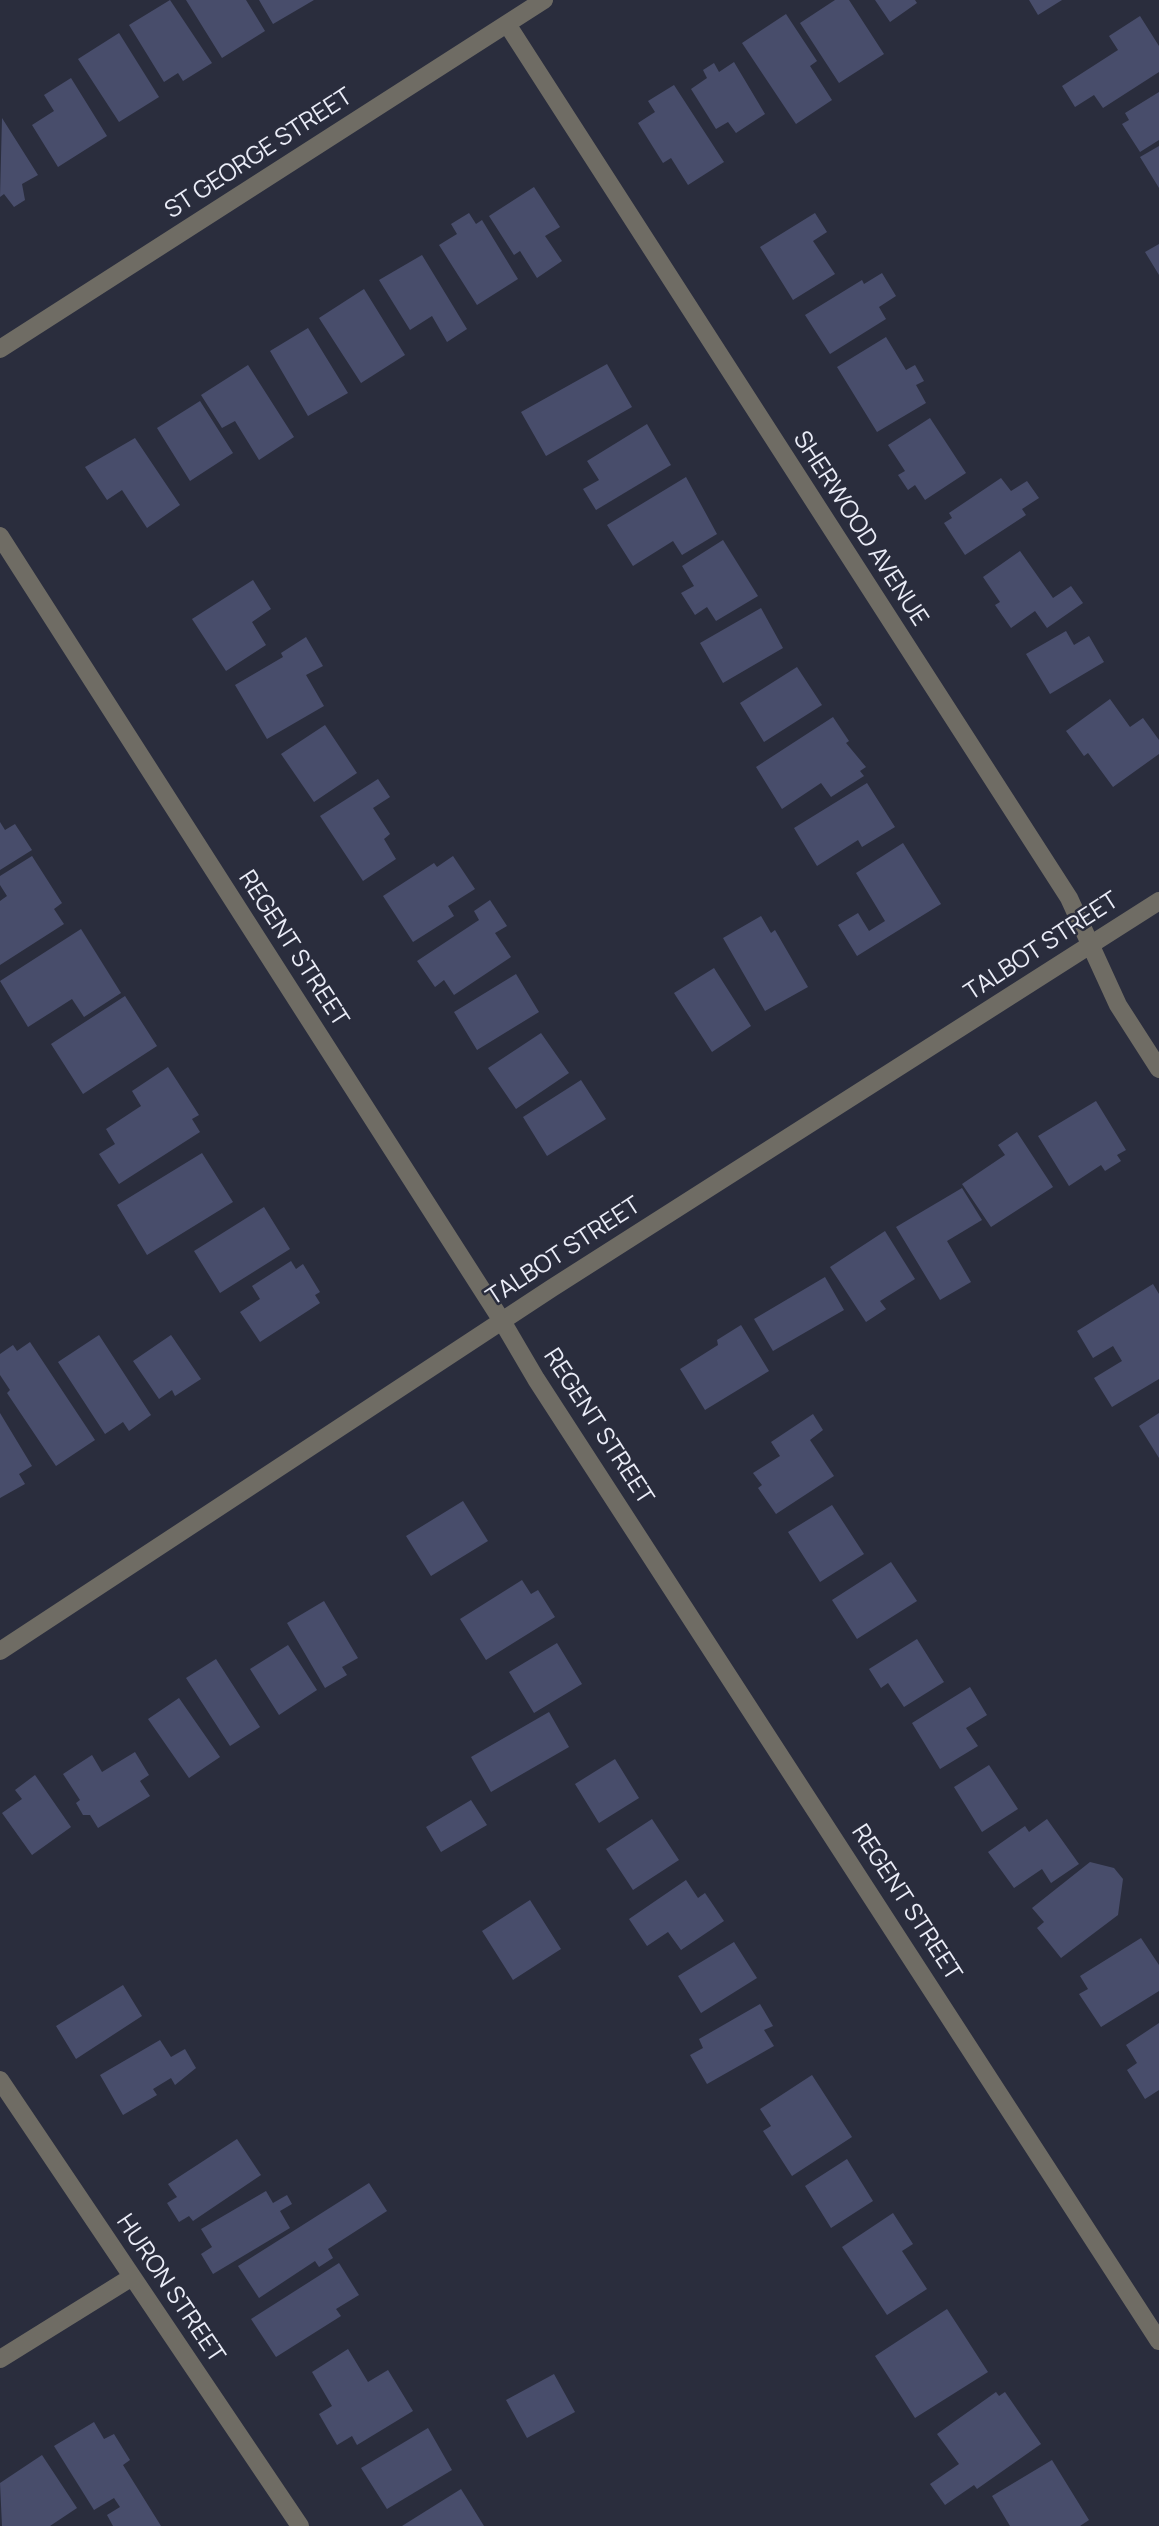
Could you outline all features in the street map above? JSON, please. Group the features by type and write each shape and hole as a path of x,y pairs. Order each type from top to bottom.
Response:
{"street":[{"name":"ST GEORGE STREET","path":"0,349 544,0"},
{"name":"SHERWOOD AVENUE","path":"508,24 1069,898 1118,1005 1159,1069"},
{"name":"REGENT STREET","path":"0,536 502,1321 536,1379 1159,2342"},
{"name":"TALBOT STREET","path":"0,1651 502,1321 1159,901"},
{"name":"HURON STREET","path":"0,2080 300,2526"},
{"path":"0,2359 132,2277"}],"building":[{"path":"170,0 212,63 183,81 178,73 164,82 129,25"},
{"path":"186,0 246,0 265,31 222,58"},
{"path":"259,0 314,0 273,24"},
{"path":"835,0 849,0 884,54 839,83 800,23"},
{"path":"875,0 915,0 917,3 890,22"},
{"path":"1029,0 1062,0 1038,15"},
{"path":"786,14 817,61 810,66 832,100 796,124 742,43"},
{"path":"1140,16 1159,46 1159,72 1103,108 1094,95 1075,107 1062,86 1118,50 1109,36"},
{"path":"119,33 159,97 119,122 78,59"},
{"path":"734,62 765,114 736,133 728,122 716,129 691,89 707,78 703,70 714,63 719,72"},
{"path":"71,78 107,136 58,167 32,125 54,111 44,95"},
{"path":"674,85 724,162 688,185 671,158 663,163 638,123 655,112 648,101"},
{"path":"1159,92 1159,140 1140,152 1122,124 1129,120 1125,113"},
{"path":"2,118 38,175 22,184 25,200 14,207 4,194 0,197"},
{"path":"1159,146 1159,188 1140,157"},
{"path":"534,187 560,227 545,236 562,261 537,278 520,251 514,255 489,216"},
{"path":"469,213 476,224 482,220 518,279 477,305 439,245 457,234 451,224"},
{"path":"815,213 827,232 813,241 835,274 793,300 760,247"},
{"path":"1159,244 1159,275 1145,252"},
{"path":"422,255 467,329 447,342 432,316 410,330 379,280"},
{"path":"882,273 896,296 879,307 886,319 830,354 805,315 862,280 864,284"},
{"path":"364,289 405,355 361,383 319,318"},
{"path":"308,328 348,393 308,416 270,351"},
{"path":"886,337 906,370 915,365 924,381 916,385 926,403 877,432 837,367"},
{"path":"607,364 632,407 546,456 521,412"},
{"path":"248,365 294,437 259,460 235,421 222,428 201,395"},
{"path":"200,401 233,453 190,481 157,428"},
{"path":"930,418 966,473 925,500 915,485 908,490 898,475 905,471 888,445"},
{"path":"647,424 671,465 596,510 583,489 599,480 587,461"},
{"path":"135,438 180,505 147,528 122,490 107,500 85,467"},
{"path":"686,477 717,534 682,555 673,541 633,566 607,525"},
{"path":"1001,478 1011,491 1027,481 1039,498 1022,509 1026,515 965,555 944,523 952,518 949,513"},
{"path":"723,540 758,596 716,621 707,607 695,615 681,593 694,586 682,566"},
{"path":"1020,551 1053,598 1071,586 1083,603 1047,628 1035,611 1011,628 995,605 1000,602 983,577"},
{"path":"253,580 271,609 252,622 266,645 226,671 192,619"},
{"path":"761,608 783,648 723,683 700,643"},
{"path":"1066,631 1074,645 1089,636 1104,662 1050,694 1026,654"},
{"path":"306,637 323,666 306,675 324,706 267,739 235,685 283,657 281,653"},
{"path":"797,667 822,705 764,742 740,703"},
{"path":"1110,699 1130,727 1143,718 1159,740 1159,754 1113,787 1088,753 1084,756 1066,731"},
{"path":"833,717 849,741 846,743 866,767 860,771 864,776 831,797 821,783 782,809 756,767"},
{"path":"325,725 357,773 314,802 281,754"},
{"path":"378,779 390,797 373,808 390,834 384,839 396,859 363,881 320,816"},
{"path":"867,783 895,827 862,847 858,840 817,866 794,828"},
{"path":"0,822 5,830 15,824 32,850 0,870"},
{"path":"903,843 941,904 857,956 838,925 858,913 869,931 885,921 856,873"},
{"path":"32,856 62,903 54,909 64,924 0,965 0,901 7,896 0,885 0,876"},
{"path":"453,856 475,889 448,906 454,916 413,942 383,896 434,863 437,867"},
{"path":"490,900 507,926 495,933 511,957 454,995 444,980 435,987 417,961 479,920 474,911"},
{"path":"761,916 771,933 775,930 808,987 765,1011 723,938"},
{"path":"81,929 121,993 84,1017 72,999 28,1027 0,981"},
{"path":"714,968 751,1026 712,1052 674,993"},
{"path":"516,974 539,1012 477,1050 454,1012"},
{"path":"125,996 157,1046 83,1094 51,1044"},
{"path":"541,1033 569,1073 516,1109 488,1068"},
{"path":"168,1067 199,1115 192,1119 200,1132 119,1184 99,1154 115,1144 106,1129 141,1106 132,1091"},
{"path":"581,1080 606,1119 547,1156 523,1117"},
{"path":"1096,1101 1126,1150 1117,1155 1121,1161 1105,1171 1101,1165 1069,1186 1038,1136"},
{"path":"1017,1132 1053,1187 991,1227 962,1184 1005,1155 998,1145"},
{"path":"202,1153 233,1202 147,1255 117,1205"},
{"path":"962,1188 982,1220 947,1241 971,1282 940,1300 896,1227"},
{"path":"264,1207 290,1249 220,1293 194,1251"},
{"path":"885,1231 915,1279 880,1301 886,1309 866,1322 830,1267"},
{"path":"291,1261 296,1269 303,1264 320,1292 315,1295 320,1303 260,1342 240,1312 260,1299 252,1286"},
{"path":"825,1277 844,1310 773,1351 754,1319"},
{"path":"1153,1284 1159,1294 1159,1379 1112,1407 1094,1378 1122,1361 1113,1346 1093,1358 1077,1331"},
{"path":"741,1325 769,1371 705,1410 680,1369 718,1345 717,1340"},
{"path":"99,1335 151,1415 129,1431 123,1422 105,1434 58,1362"},
{"path":"171,1335 201,1379 175,1396 172,1390 159,1399 133,1361"},
{"path":"30,1342 95,1440 56,1466 7,1393 10,1390 0,1375 0,1354 13,1345 17,1351"},
{"path":"0,1413 32,1466 19,1474 25,1484 0,1498"},
{"path":"1159,1413 1159,1458 1139,1426"},
{"path":"813,1414 823,1430 810,1440 834,1476 776,1514 758,1488 762,1485 753,1473 780,1456 771,1442"},
{"path":"463,1501 488,1541 431,1576 406,1536"},
{"path":"832,1505 864,1554 820,1582 788,1532"},
{"path":"891,1562 917,1601 857,1639 832,1600"},
{"path":"522,1580 531,1594 538,1590 555,1617 486,1660 460,1619"},
{"path":"324,1601 358,1658 342,1667 347,1675 325,1688 287,1623"},
{"path":"917,1639 944,1682 904,1707 888,1683 881,1688 869,1669"},
{"path":"557,1643 582,1684 534,1713 509,1672"},
{"path":"288,1645 317,1690 279,1715 250,1669"},
{"path":"216,1659 260,1727 230,1746 186,1678"},
{"path":"970,1687 987,1715 966,1728 978,1746 940,1769 912,1723"},
{"path":"179,1698 220,1757 189,1778 148,1719"},
{"path":"549,1712 569,1747 491,1792 471,1757"},
{"path":"135,1752 149,1775 140,1781 150,1796 98,1828 90,1815 83,1815 76,1803 80,1800 63,1774 92,1755 102,1772"},
{"path":"615,1759 639,1798 599,1823 575,1784"},
{"path":"989,1765 1018,1809 982,1832 954,1787"},
{"path":"35,1775 71,1827 32,1855 2,1813 22,1799 15,1790"},
{"path":"471,1800 487,1825 441,1852 426,1827"},
{"path":"652,1819 679,1860 633,1890 606,1849"},
{"path":"1047,1819 1079,1864 1051,1883 1042,1869 1014,1888 988,1852 1025,1826 1029,1832"},
{"path":"1090,1862 1114,1868 1123,1879 1118,1915 1061,1958 1037,1928 1044,1922 1032,1908"},
{"path":"686,1880 698,1898 705,1893 724,1921 681,1950 668,1932 647,1946 629,1919"},
{"path":"530,1900 561,1949 513,1980 482,1931"},
{"path":"1141,1938 1159,1965 1159,1991 1101,2027 1079,1994 1088,1989 1080,1976"},
{"path":"734,1942 757,1978 701,2013 678,1976"},
{"path":"123,1985 142,2016 76,2059 56,2026"},
{"path":"760,2004 773,2026 764,2030 774,2046 707,2084 690,2055 703,2048 699,2039"},
{"path":"1159,2023 1159,2090 1145,2099 1127,2070 1137,2063 1126,2045"},
{"path":"160,2040 171,2057 185,2049 196,2068 175,2085 171,2078 153,2089 157,2095 123,2115 100,2075"},
{"path":"812,2075 852,2137 792,2176 763,2131 771,2126 760,2109"},
{"path":"237,2139 261,2175 193,2221 189,2216 179,2222 167,2203 177,2197 168,2184"},
{"path":"847,2159 873,2201 831,2228 805,2186"},
{"path":"369,2183 387,2211 328,2249 333,2258 319,2267 315,2261 259,2298 238,2266"},
{"path":"266,2191 273,2203 287,2195 292,2204 280,2211 290,2228 213,2274 201,2254 212,2247 201,2229"},
{"path":"893,2213 913,2244 902,2251 927,2289 887,2315 842,2247"},
{"path":"339,2263 359,2295 336,2309 341,2316 276,2357 251,2319"},
{"path":"947,2309 988,2372 915,2418 875,2356"},
{"path":"348,2349 368,2382 388,2370 413,2411 357,2445 352,2436 337,2445 319,2414 332,2406 312,2372"},
{"path":"554,2374 575,2412 527,2438 506,2400"},
{"path":"996,2392 999,2396 1005,2392 1041,2444 977,2489 974,2485 945,2505 930,2484 959,2464 937,2434"},
{"path":"94,2422 104,2439 114,2434 130,2460 123,2465 161,2526 113,2526 107,2515 120,2507 114,2498 94,2510 54,2446"},
{"path":"428,2428 452,2470 387,2509 361,2468"},
{"path":"42,2455 77,2508 50,2526 2,2526 0,2483"},
{"path":"1052,2460 1089,2520 1080,2526 1010,2526 992,2496"},
{"path":"461,2489 484,2526 402,2526"}]}
